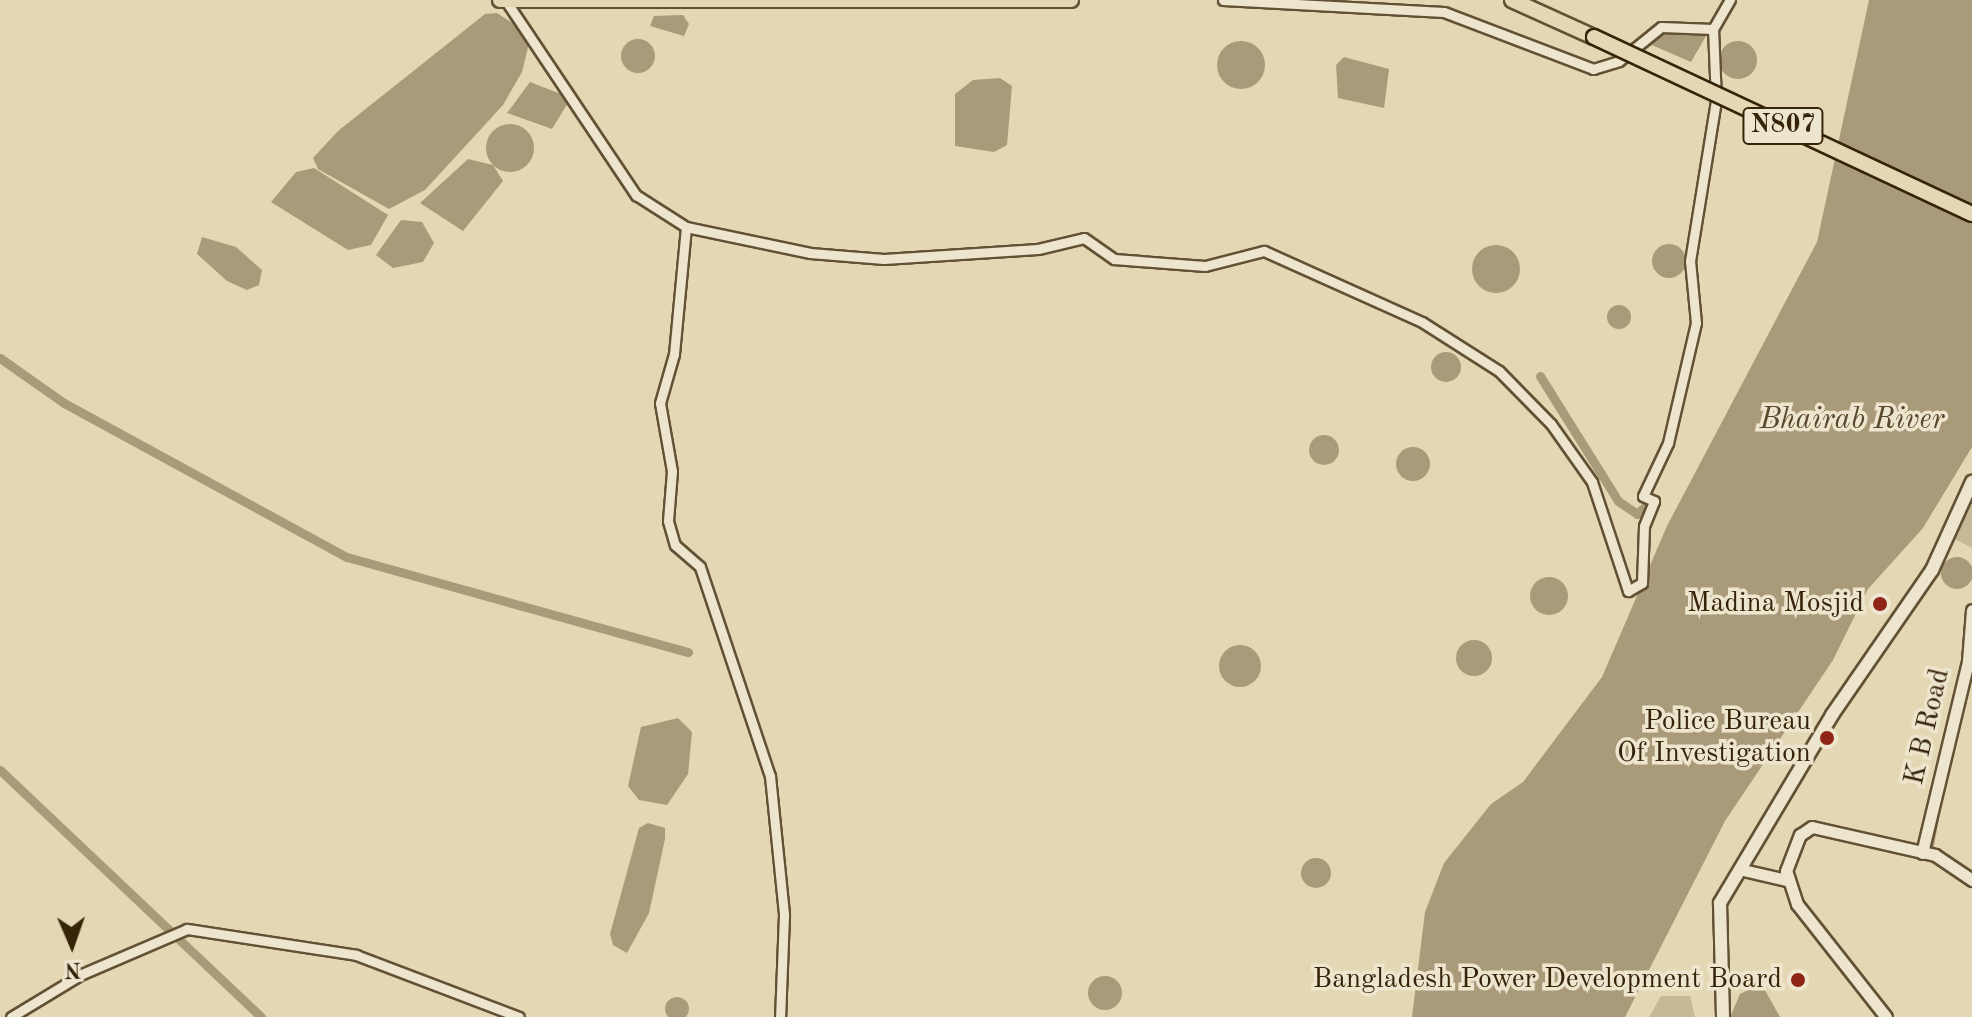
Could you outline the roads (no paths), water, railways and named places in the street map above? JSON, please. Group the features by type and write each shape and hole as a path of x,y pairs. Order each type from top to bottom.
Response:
{"highway":[{"path":"503,1 1071,0"},
{"name":"N807","path":"1512,0 1972,214"}],"main road":[{"path":"1723,1017 1720,903 1743,870 1832,715 1932,570 1972,482"}],"street":[{"path":"1223,0 1444,12 1593,69 1619,61 1661,27 1713,29"},
{"path":"503,1 636,195 686,227 810,253 884,259 1038,249 1071,238 1084,238 1114,259 1205,266 1264,251 1422,322 1499,371 1551,424 1592,482 1628,591 1642,583 1644,526 1654,501 1643,496 1668,443 1696,323 1690,261 1716,100 1713,29 1730,0"},
{"path":"686,227 674,354 660,403 672,471 669,529 700,567 770,776 784,915 780,1017"},
{"name":"K B Road","path":"1922,853 1968,661 1972,610"},
{"path":"1786,880 1806,826 1951,862 1972,880"},
{"path":"1743,870 1786,880 1818,935 1886,1017"},
{"path":"11,1017 82,974 187,929 356,955 519,1017"}],"water":[{"name":"Bhairab River","path":"1869,0 1972,0 1972,447 1923,528 1868,589 1833,660 1725,821 1625,1017 1412,1017 1425,912 1444,863 1491,804 1523,782 1602,677 1667,526 1817,242"},
{"path":"497,13 531,35 522,72 503,105 425,190 389,209 318,169 313,158 338,131 485,14"},
{"path":"683,15 689,24 684,36 650,26 654,16"},
{"path":"1669,30 1706,36 1691,62 1647,43"},
{"path":"638,39 650,44 655,56 650,68 638,73 626,68 621,56 626,44"},
{"path":"1241,41 1258,48 1265,65 1258,82 1241,89 1224,82 1217,65 1224,48"},
{"path":"1738,41 1751,47 1757,60 1751,73 1738,79 1725,73 1719,60 1725,47"},
{"path":"1344,57 1389,69 1384,108 1338,98 1336,65"},
{"path":"1000,78 1012,86 1007,145 994,152 955,146 955,94 973,80"},
{"path":"530,82 571,98 552,129 507,113"},
{"path":"510,124 527,131 534,148 527,165 510,172 493,165 486,148 493,131"},
{"path":"468,159 493,165 503,181 463,231 420,203"},
{"path":"314,168 388,215 371,245 348,250 271,202 296,172"},
{"path":"401,220 422,222 434,243 423,262 393,268 376,255"},
{"path":"202,237 236,247 262,270 259,285 247,290 227,281 197,254"},
{"path":"1669,244 1681,249 1686,261 1681,273 1669,278 1657,273 1652,261 1657,249"},
{"path":"1496,245 1513,252 1520,269 1513,286 1496,293 1479,286 1472,269 1479,252"},
{"path":"1619,305 1627,309 1631,317 1627,325 1619,329 1611,325 1607,317 1611,309"},
{"path":"1446,352 1457,356 1461,367 1457,378 1446,382 1435,378 1431,367 1435,356"},
{"path":"1324,435 1335,439 1339,450 1335,461 1324,465 1313,461 1309,450 1313,439"},
{"path":"1413,447 1425,452 1430,464 1425,476 1413,481 1401,476 1396,464 1401,452"},
{"path":"1957,557 1968,562 1973,573 1968,584 1957,589 1946,584 1941,573 1946,562"},
{"path":"1549,577 1563,582 1568,596 1563,610 1549,615 1535,610 1530,596 1535,582"},
{"path":"1474,640 1487,645 1492,658 1487,671 1474,676 1461,671 1456,658 1461,645"},
{"path":"1240,645 1255,651 1261,666 1255,681 1240,687 1225,681 1219,666 1225,651"},
{"path":"678,718 692,732 688,774 667,805 639,800 628,786 641,727"},
{"path":"648,823 665,828 665,839 649,913 627,953 613,945 610,934 639,828"},
{"path":"1316,858 1326,863 1331,873 1326,883 1316,888 1306,883 1301,873 1306,863"},
{"path":"1105,976 1117,981 1122,993 1117,1005 1105,1010 1093,1005 1088,993 1093,981"},
{"path":"1761,983 1780,1017 1730,1017 1740,994"},
{"path":"677,997 688,1004 689,1009 682,1020 677,1021 666,1014 665,1009 672,998"}],"waterway":[{"path":"0,358 64,403 347,557 688,652"},
{"path":"1540,376 1618,501 1637,514 1649,503"},
{"path":"0,770 261,1017"},
{"path":"1932,851 1943,791"}],"place":[{"name":"Madina Mosjid","path":"1880,604"},
{"name":"Police Bureau Of Investigation","path":"1827,738"},
{"name":"Bangladesh Power Development Board","path":"1798,980"}]}
